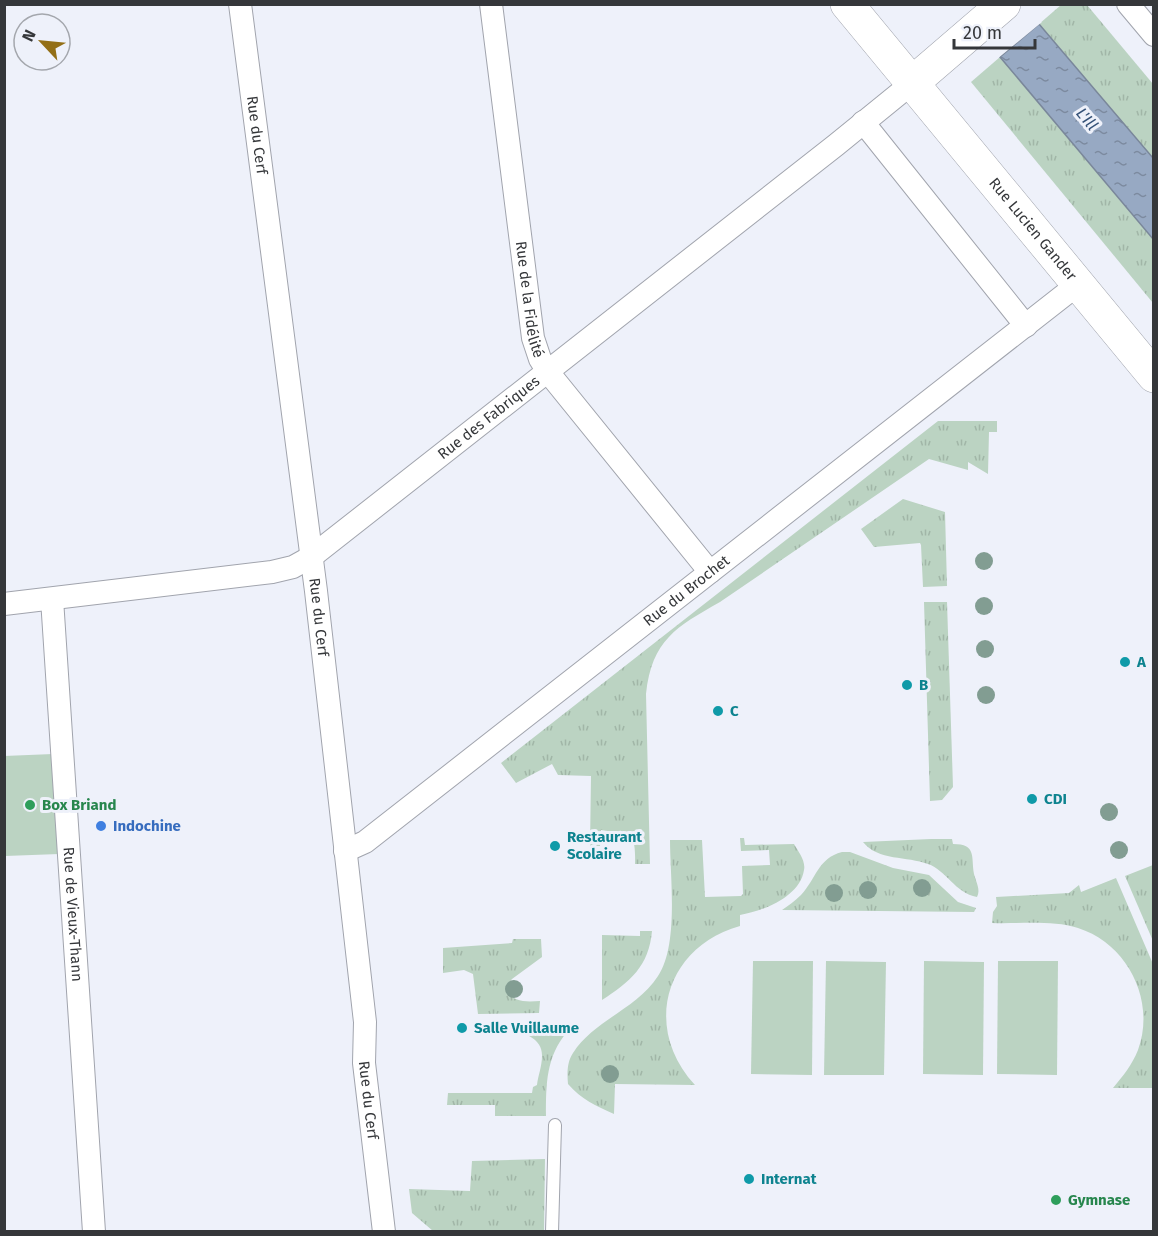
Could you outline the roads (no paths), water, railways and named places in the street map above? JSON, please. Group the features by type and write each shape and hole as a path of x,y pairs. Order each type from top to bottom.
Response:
{"street":[{"name":"Rue du Cerf","path":"240,4 311,557 365,1022 364,1063 384,1232"},
{"name":"Rue de la Fidélité","path":"491,4 533,339 540,359 548,372 710,572"},
{"name":"Rue Lucien Gander","path":"847,4 1154,376"},
{"path":"911,84 1004,4"},
{"path":"1128,4 1154,36"},
{"name":"Rue des Fabriques","path":"4,604 272,572 293,567 311,557 911,84"},
{"path":"863,122 1026,326"},
{"name":"Rue du Brochet","path":"345,851 365,842 1077,285"},
{"name":"Rue de Vieux-Thann","path":"51,599 94,1232"}],"lane":[{"path":"552,1232 555,1125"}],"water":[{"name":"L'Ill","path":"1039,24 1153,158 1153,239 1000,57"}],"place":[{"name":"A","path":"1125,662"},
{"name":"B","path":"907,685"},
{"name":"C","path":"718,711"},
{"name":"CDI","path":"1032,799"},
{"name":"Box Briand","path":"30,805"},
{"name":"Indochine","path":"101,826"},
{"name":"Restaurant Scolaire","path":"555,846"},
{"name":"Salle Vuillaume","path":"462,1028"},
{"name":"Internat","path":"749,1179"},
{"name":"Gymnase","path":"1056,1200"}]}
